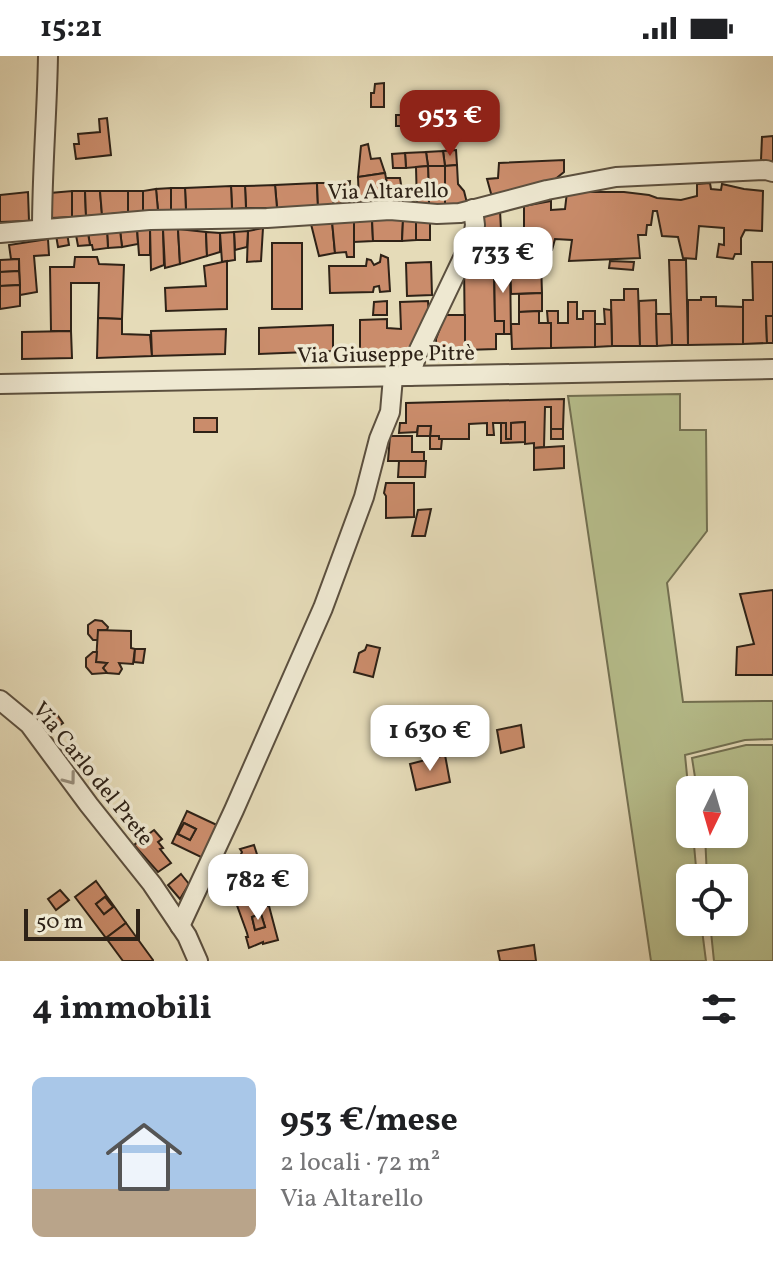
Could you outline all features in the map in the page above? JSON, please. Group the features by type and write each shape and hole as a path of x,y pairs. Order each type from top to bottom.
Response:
{"street":[{"path":"42,229 48,56"},
{"name":"Via Altarello","path":"0,233 150,220 267,218 390,210 449,214 616,177 773,172"},
{"path":"180,926 323,608 364,497 379,439 401,376 418,352 473,237 473,209"},
{"name":"Via Giuseppe Pitrè","path":"0,384 773,369"},
{"name":"Via Carlo del Prete","path":"0,700 29,724 152,884 187,936 198,961"}],"green space":[{"path":"680,394 680,430 706,430 707,531 667,583 683,702 773,701 773,739 745,740 685,755 687,776 676,776 676,848 694,848 696,864 676,864 676,936 703,936 706,961 651,961 568,396"},
{"path":"746,745 773,745 773,961 714,961 711,936 748,936 748,864 706,864 706,848 748,848 748,776 695,776 692,758"}],"building":[{"path":"384,83 384,107 371,107 375,84"},
{"path":"396,115 404,115 409,126 396,126"},
{"path":"107,118 111,155 76,159 74,144 79,144 78,134 100,132 99,119"},
{"path":"773,136 773,162 761,160 762,137"},
{"path":"368,144 371,159 380,158 385,173 358,177 361,146"},
{"path":"456,150 457,165 445,166 443,151"},
{"path":"443,151 445,166 428,166 426,152"},
{"path":"426,152 428,166 406,168 405,153"},
{"path":"405,153 406,168 393,168 392,154"},
{"path":"564,160 564,172 548,185 492,197 487,179 498,178 499,163"},
{"path":"457,165 458,184 464,191 467,203 445,205 445,166"},
{"path":"428,166 445,166 445,205 429,205"},
{"path":"428,166 429,205 417,206 416,167"},
{"path":"385,173 391,203 359,202 358,177"},
{"path":"386,178 400,178 404,203 391,203"},
{"path":"350,181 348,205 334,206 331,183"},
{"path":"317,183 318,207 277,208 275,185"},
{"path":"317,183 331,183 334,206 318,207"},
{"path":"710,183 711,189 721,190 722,184 763,191 762,231 745,230 741,238 741,254 735,254 733,259 717,257 719,244 724,245 724,228 699,226 696,259 683,258 678,237 662,236 657,211 653,211 646,235 638,235 640,258 569,261 572,240 555,239 552,250 544,250 543,242 524,242 524,206 551,201 551,210 565,209 567,192 624,192 681,200 697,196 697,184"},
{"path":"275,185 277,208 246,208 245,186"},
{"path":"231,186 245,186 246,208 232,209"},
{"path":"231,186 232,209 186,211 185,188"},
{"path":"171,188 171,212 158,211 156,189"},
{"path":"171,188 185,188 186,211 171,212"},
{"path":"156,189 158,211 143,212 143,191"},
{"path":"72,191 72,217 51,218 50,193"},
{"path":"72,191 85,191 86,216 72,217"},
{"path":"85,191 100,191 102,215 86,216"},
{"path":"100,191 128,191 128,212 102,215"},
{"path":"128,191 143,191 143,212 128,212"},
{"path":"28,192 29,221 0,222 0,195"},
{"path":"500,210 502,250 526,250 526,262 481,263 480,214"},
{"path":"372,219 373,241 354,242 354,221"},
{"path":"372,219 403,220 402,241 373,241"},
{"path":"403,220 416,220 416,240 402,241"},
{"path":"416,220 430,220 430,240 416,240"},
{"path":"332,221 335,253 319,256 311,224"},
{"path":"332,221 354,221 354,257 347,257 346,252 335,253"},
{"path":"137,228 138,244 122,247 120,230"},
{"path":"137,228 150,228 150,255 139,255"},
{"path":"150,228 163,229 164,265 151,270"},
{"path":"263,228 261,261 247,262 248,231"},
{"path":"163,229 178,229 180,264 165,268"},
{"path":"178,229 206,232 207,256 180,264"},
{"path":"120,230 122,247 108,248 107,231"},
{"path":"107,231 108,248 93,250 88,233"},
{"path":"248,231 247,247 235,250 234,232"},
{"path":"206,232 220,233 220,252 207,256"},
{"path":"234,232 235,260 222,262 220,233"},
{"path":"67,233 69,245 58,247 56,235"},
{"path":"88,233 90,245 78,246 76,235"},
{"path":"48,239 49,255 34,256 37,292 20,295 19,259 11,259 9,245"},
{"path":"272,243 302,243 302,309 272,309"},
{"path":"381,255 388,258 390,291 380,292 379,286 374,287 373,292 330,293 329,266 366,266 367,259 374,265 380,262"},
{"path":"75,257 97,257 99,264 124,265 122,319 98,318 99,283 71,283 71,331 51,331 50,267 74,267"},
{"path":"19,259 19,271 0,272 0,260"},
{"path":"669,260 686,260 688,345 672,345"},
{"path":"227,261 227,309 166,311 165,288 206,286 204,266"},
{"path":"610,261 634,262 633,270 609,268"},
{"path":"431,262 432,295 407,296 406,263"},
{"path":"541,262 542,293 511,294 510,263"},
{"path":"752,262 773,262 773,316 766,316 767,343 743,344 743,300 753,300"},
{"path":"464,263 494,263 495,321 504,321 504,334 496,334 496,349 465,350"},
{"path":"494,263 510,263 511,334 504,334 504,321 495,321"},
{"path":"19,271 20,285 0,286 0,272"},
{"path":"20,285 20,306 0,309 0,286"},
{"path":"624,289 638,289 640,346 612,346 611,300 624,300"},
{"path":"542,293 542,311 519,312 519,294"},
{"path":"701,297 716,297 716,306 743,307 743,344 688,345 688,300 701,300"},
{"path":"656,300 657,346 640,346 639,301"},
{"path":"387,301 387,315 373,315 374,302"},
{"path":"428,301 429,318 414,350 360,351 360,320 387,319 387,328 401,329 400,302"},
{"path":"568,302 577,302 577,319 583,319 583,311 595,311 595,347 551,348 551,323 548,323 547,311 558,311 558,323 568,323"},
{"path":"604,309 611,310 612,346 595,347 595,324 605,324"},
{"path":"539,311 539,323 551,323 551,348 512,349 511,324 519,324 519,312"},
{"path":"656,314 671,314 672,345 657,346"},
{"path":"445,315 465,315 465,350 460,350 460,353 436,354 436,339"},
{"path":"766,316 773,316 773,343 767,343"},
{"path":"98,318 122,319 122,334 150,335 152,356 97,358"},
{"path":"333,325 333,351 259,354 259,328"},
{"path":"226,329 225,354 152,356 151,331"},
{"path":"71,331 72,358 22,359 22,332"},
{"path":"564,399 563,429 551,429 551,407 545,407 544,447 534,448 534,443 525,444 525,422 511,423 511,439 506,439 506,423 493,423 494,435 487,435 487,423 469,424 469,439 430,436 431,426 418,426 417,432 399,433 400,423 406,423 406,403"},
{"path":"194,418 217,418 217,432 194,432"},
{"path":"525,422 525,442 501,443 501,423 506,423 506,439 511,439 511,423"},
{"path":"418,426 431,426 430,436 417,436"},
{"path":"551,429 563,429 563,439 551,439"},
{"path":"390,436 412,436 412,452 424,452 424,461 388,461"},
{"path":"430,436 442,439 441,449 430,449"},
{"path":"564,446 564,468 534,470 534,448"},
{"path":"399,461 426,461 425,477 398,477"},
{"path":"386,483 414,483 414,517 386,518"},
{"path":"431,509 425,536 412,536 418,510"},
{"path":"773,590 773,675 736,675 737,647 754,644 740,594"},
{"path":"95,620 102,621 108,627 107,630 98,630 98,640 93,640 88,634 88,625"},
{"path":"98,630 131,631 131,648 135,649 133,664 119,663 122,669 119,674 107,673 103,668 107,663 96,662"},
{"path":"367,645 380,648 373,677 354,672 359,653"},
{"path":"135,649 145,649 143,663 134,662"},
{"path":"97,652 96,662 107,663 103,668 107,673 92,674 86,667 86,658"},
{"path":"56,713 63,723 49,733 42,722"},
{"path":"521,725 524,747 501,753 497,730"},
{"path":"445,755 450,782 416,790 410,764"},
{"path":"187,811 219,826 203,858 172,843","holes":["184,823 196,829 190,840 178,834"]},
{"path":"184,823 196,829 190,840 178,834"},
{"path":"154,830 162,839 158,842 163,848 160,849 171,863 158,872 134,845"},
{"path":"254,845 278,940 249,948 230,872 233,872 242,852 240,849","holes":["250,874 254,886 245,889 241,877","261,914 265,927 255,930 252,917"]},
{"path":"181,874 189,884 180,899 168,885"},
{"path":"250,874 254,886 245,889 241,877"},
{"path":"96,881 126,923 106,938 75,897","holes":["105,897 113,907 104,914 96,904"]},
{"path":"60,890 69,900 56,910 48,899"},
{"path":"105,897 113,907 104,914 96,904"},
{"path":"261,914 265,927 255,930 252,917"},
{"path":"126,923 153,961 123,961 106,938"},
{"path":"534,945 536,961 500,961 498,951"}]}
